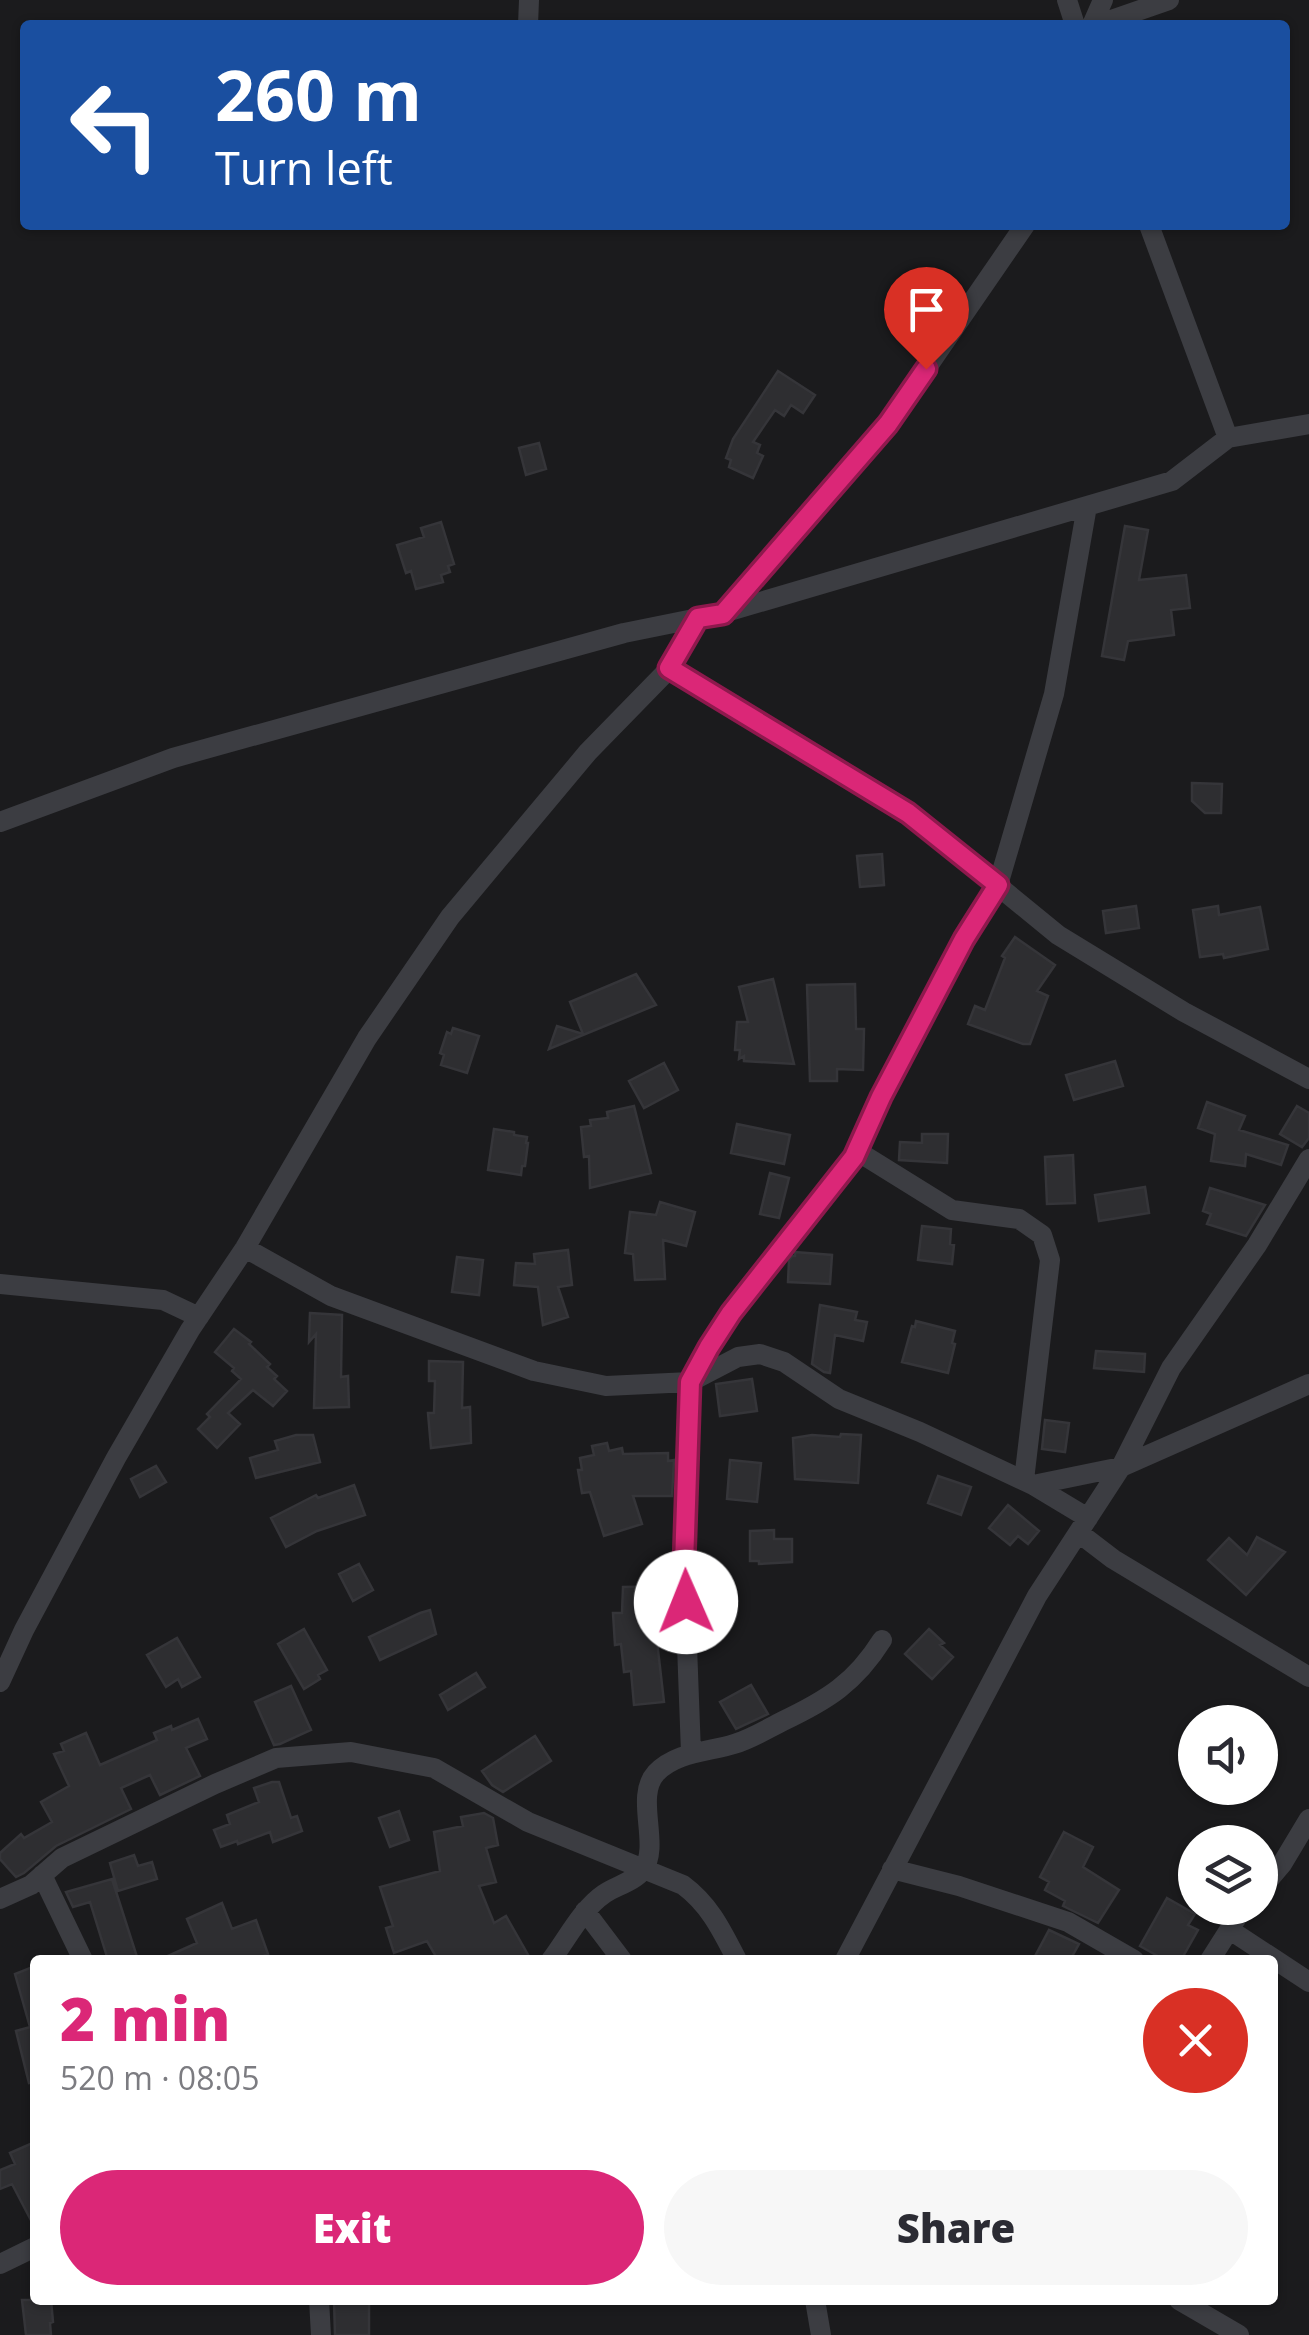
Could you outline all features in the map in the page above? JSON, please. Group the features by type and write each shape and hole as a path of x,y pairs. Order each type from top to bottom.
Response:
{"street":[{"path":"1108,20 1169,0"},
{"path":"723,614 888,424 1022,230"},
{"path":"1151,230 1228,438"},
{"path":"0,822 174,758 624,633 723,614 1172,482 1228,438 1309,424"},
{"path":"691,1753 684,1565 690,1382 731,1313 856,1151 964,939 998,885 1054,694 1087,506"},
{"path":"0,1682 100,1488 367,1038 450,917 588,752 669,668 698,618"},
{"path":"669,668 908,813 1058,934 1184,1012 1309,1079"},
{"path":"856,1151 952,1210 1019,1219 1042,1235 1050,1260 1028,1483"},
{"path":"848,1955 1037,1596 1121,1467 1171,1368 1258,1245 1309,1159"},
{"path":"244,1248 330,1296 534,1371 606,1386 690,1382 738,1357 760,1354 784,1362 839,1400 920,1432 1028,1483 1084,1526 1113,1559 1309,1676"},
{"path":"0,1284 164,1300 199,1317"},
{"path":"1028,1483 1121,1467 1309,1384"},
{"path":"555,1955 585,1911 643,1870 648,1854 647,1792 655,1774 691,1753 733,1744 812,1708 852,1679 882,1640"},
{"path":"4,1892 31,1885 62,1858 276,1758 350,1752 434,1768 528,1822 683,1885 712,1912 734,1955"},
{"path":"1278,1869 1309,1819"},
{"path":"892,1868 1068,1922 1125,1955"},
{"path":"42,1874 81,1955"},
{"path":"585,1911 618,1955"},
{"path":"1213,1955 1233,1925"},
{"path":"1230,1930 1268,1955"},
{"path":"1278,1962 1309,1982"},
{"path":"0,2264 30,2250"},
{"path":"319,2305 321,2335"},
{"path":"816,2305 821,2335"},
{"path":"1187,2305 1239,2335"}],"building":[{"path":"778,371 815,395 803,413 791,405 784,416 775,410 753,442 760,445 757,453 763,456 753,478 729,467 731,460 726,458 733,439"},
{"path":"539,443 546,469 526,475 519,448"},
{"path":"441,522 454,564 448,566 450,572 441,575 443,582 416,589 397,545 424,537 421,528"},
{"path":"1125,526 1148,530 1139,580 1186,575 1190,608 1171,610 1174,635 1128,641 1124,660 1102,656"},
{"path":"1192,783 1222,784 1221,813 1205,813 1192,801"},
{"path":"882,854 884,885 860,887 857,856"},
{"path":"1136,906 1139,928 1106,933 1103,911"},
{"path":"1218,906 1219,915 1260,907 1268,949 1224,958 1223,954 1200,957 1193,910"},
{"path":"1015,937 1055,965 1037,991 1048,996 1030,1044 968,1024 975,1006 985,1010 1005,958 1002,956"},
{"path":"636,974 656,1005 549,1049 557,1026 583,1034 570,1002"},
{"path":"773,979 794,1064 744,1061 744,1056 739,1059 740,1050 735,1050 737,1022 748,1022 739,987"},
{"path":"855,984 856,1029 864,1029 863,1070 837,1069 837,1081 810,1081 807,985"},
{"path":"453,1028 479,1036 467,1073 441,1065 444,1055 440,1053 447,1032 451,1034"},
{"path":"1115,1061 1123,1086 1074,1100 1066,1075"},
{"path":"664,1063 678,1090 644,1108 629,1081"},
{"path":"1207,1102 1245,1116 1239,1130 1288,1145 1281,1165 1246,1154 1245,1166 1211,1161 1215,1134 1198,1128"},
{"path":"634,1106 651,1173 590,1188 589,1156 584,1157 581,1127 591,1126 590,1120 608,1118 607,1112"},
{"path":"1297,1106 1309,1113 1309,1138 1302,1147 1280,1134"},
{"path":"737,1124 790,1135 784,1164 731,1153"},
{"path":"494,1129 527,1137 521,1175 488,1170"},
{"path":"922,1134 948,1134 947,1163 899,1160 900,1142 922,1143"},
{"path":"1073,1155 1075,1203 1047,1204 1045,1157"},
{"path":"770,1173 789,1178 779,1218 760,1214"},
{"path":"1145,1187 1149,1213 1099,1221 1095,1195"},
{"path":"1210,1188 1265,1205 1246,1236 1207,1224 1211,1214 1203,1211"},
{"path":"660,1202 695,1212 686,1246 663,1240 665,1279 635,1280 633,1254 625,1253 630,1212 656,1215"},
{"path":"922,1226 951,1229 952,1264 918,1260"},
{"path":"568,1250 572,1285 558,1287 568,1317 543,1325 538,1287 514,1285 516,1263 535,1264 534,1254"},
{"path":"795,1252 832,1255 830,1284 788,1282 789,1260"},
{"path":"457,1257 483,1260 479,1295 452,1292"},
{"path":"820,1305 857,1312 855,1320 867,1322 863,1341 835,1335 830,1373 812,1364"},
{"path":"310,1313 342,1315 341,1377 348,1376 349,1407 314,1408 316,1334 309,1342"},
{"path":"916,1321 955,1331 948,1373 902,1362"},
{"path":"234,1329 270,1364 267,1367 277,1376 274,1379 287,1391 273,1406 253,1390 228,1413 240,1424 217,1448 198,1429 241,1379 215,1352"},
{"path":"1096,1351 1145,1354 1144,1372 1094,1368"},
{"path":"429,1361 463,1362 462,1408 470,1407 471,1443 431,1448 428,1413 434,1413 435,1381 429,1381"},
{"path":"752,1379 757,1411 720,1416 716,1384"},
{"path":"1045,1420 1069,1423 1065,1452 1042,1449"},
{"path":"313,1435 320,1462 256,1478 250,1458 278,1450 275,1441"},
{"path":"861,1435 858,1483 795,1479 793,1438"},
{"path":"607,1443 609,1451 622,1448 623,1454 668,1453 668,1461 674,1460 672,1496 633,1496 642,1524 604,1536 590,1492 582,1493 578,1470 582,1470 580,1458 594,1455 592,1446"},
{"path":"730,1460 761,1463 757,1502 727,1499"},
{"path":"156,1466 166,1482 140,1497 131,1479"},
{"path":"938,1476 971,1487 961,1515 928,1503"},
{"path":"354,1485 365,1515 317,1531 286,1547 271,1518 316,1495 318,1498"},
{"path":"1008,1505 1039,1531 1028,1544 1018,1536 1010,1545 989,1528"},
{"path":"774,1530 774,1539 792,1539 792,1562 750,1561 750,1531"},
{"path":"1257,1537 1285,1552 1246,1595 1208,1560 1229,1538 1247,1555"},
{"path":"359,1564 373,1590 353,1601 339,1574"},
{"path":"671,1586 672,1607 660,1608 661,1624 655,1624 664,1702 634,1705 631,1671 624,1672 621,1644 615,1645 613,1613 622,1613 623,1587"},
{"path":"430,1610 436,1634 380,1660 369,1637"},
{"path":"304,1629 327,1670 304,1689 278,1644"},
{"path":"929,1629 953,1657 932,1679 905,1654"},
{"path":"177,1638 200,1677 182,1687 178,1679 166,1687 147,1655"},
{"path":"476,1673 485,1687 448,1710 440,1695"},
{"path":"751,1685 768,1714 736,1729 720,1702"},
{"path":"291,1686 311,1730 274,1745 255,1702"},
{"path":"198,1719 207,1739 186,1748 200,1776 160,1795 150,1775 121,1788 131,1809 56,1846 16,1877 0,1859 0,1853 21,1834 24,1838 52,1822 41,1802 69,1786 54,1754 64,1751 61,1744 86,1733 100,1765 157,1740 154,1733"},
{"path":"535,1736 551,1761 503,1792 492,1785 482,1771"},
{"path":"279,1782 291,1818 297,1816 302,1831 273,1842 270,1832 221,1847 214,1830 230,1824 227,1815 259,1802 254,1788"},
{"path":"399,1811 409,1840 390,1847 379,1818"},
{"path":"484,1813 493,1818 498,1845 486,1848 496,1882 479,1886 494,1923 506,1916 528,1955 435,1955 427,1941 394,1953 386,1928 393,1926 380,1887 440,1871 434,1832 463,1826 461,1817"},
{"path":"1064,1832 1093,1847 1083,1867 1119,1890 1098,1923 1063,1906 1065,1901 1045,1890 1049,1882 1040,1877"},
{"path":"134,1855 138,1866 152,1862 157,1879 118,1891 110,1863"},
{"path":"112,1879 136,1955 106,1955 90,1902 73,1907 66,1892"},
{"path":"1167,1898 1178,1904 1178,1925 1198,1930 1184,1955 1156,1955 1140,1946"},
{"path":"222,1903 232,1929 256,1920 268,1954 170,1955 197,1943 187,1919"},
{"path":"1049,1930 1079,1944 1073,1955 1036,1955"},
{"path":"30,1968 30,2027 15,1974"},
{"path":"30,2027 30,2083 29,2083 16,2031"},
{"path":"30,2144 30,2218 12,2184 0,2189 0,2170 15,2164 10,2153"},
{"path":"22,2300 30,2300 30,2305 51,2305 51,2335 26,2335"},
{"path":"334,2305 369,2305 369,2335 335,2335"}],"route":[{"path":"686,1602 690,1382 731,1313 854,1157 964,939 998,885 908,813 669,668 698,618 723,614 888,424 926,369"}]}
